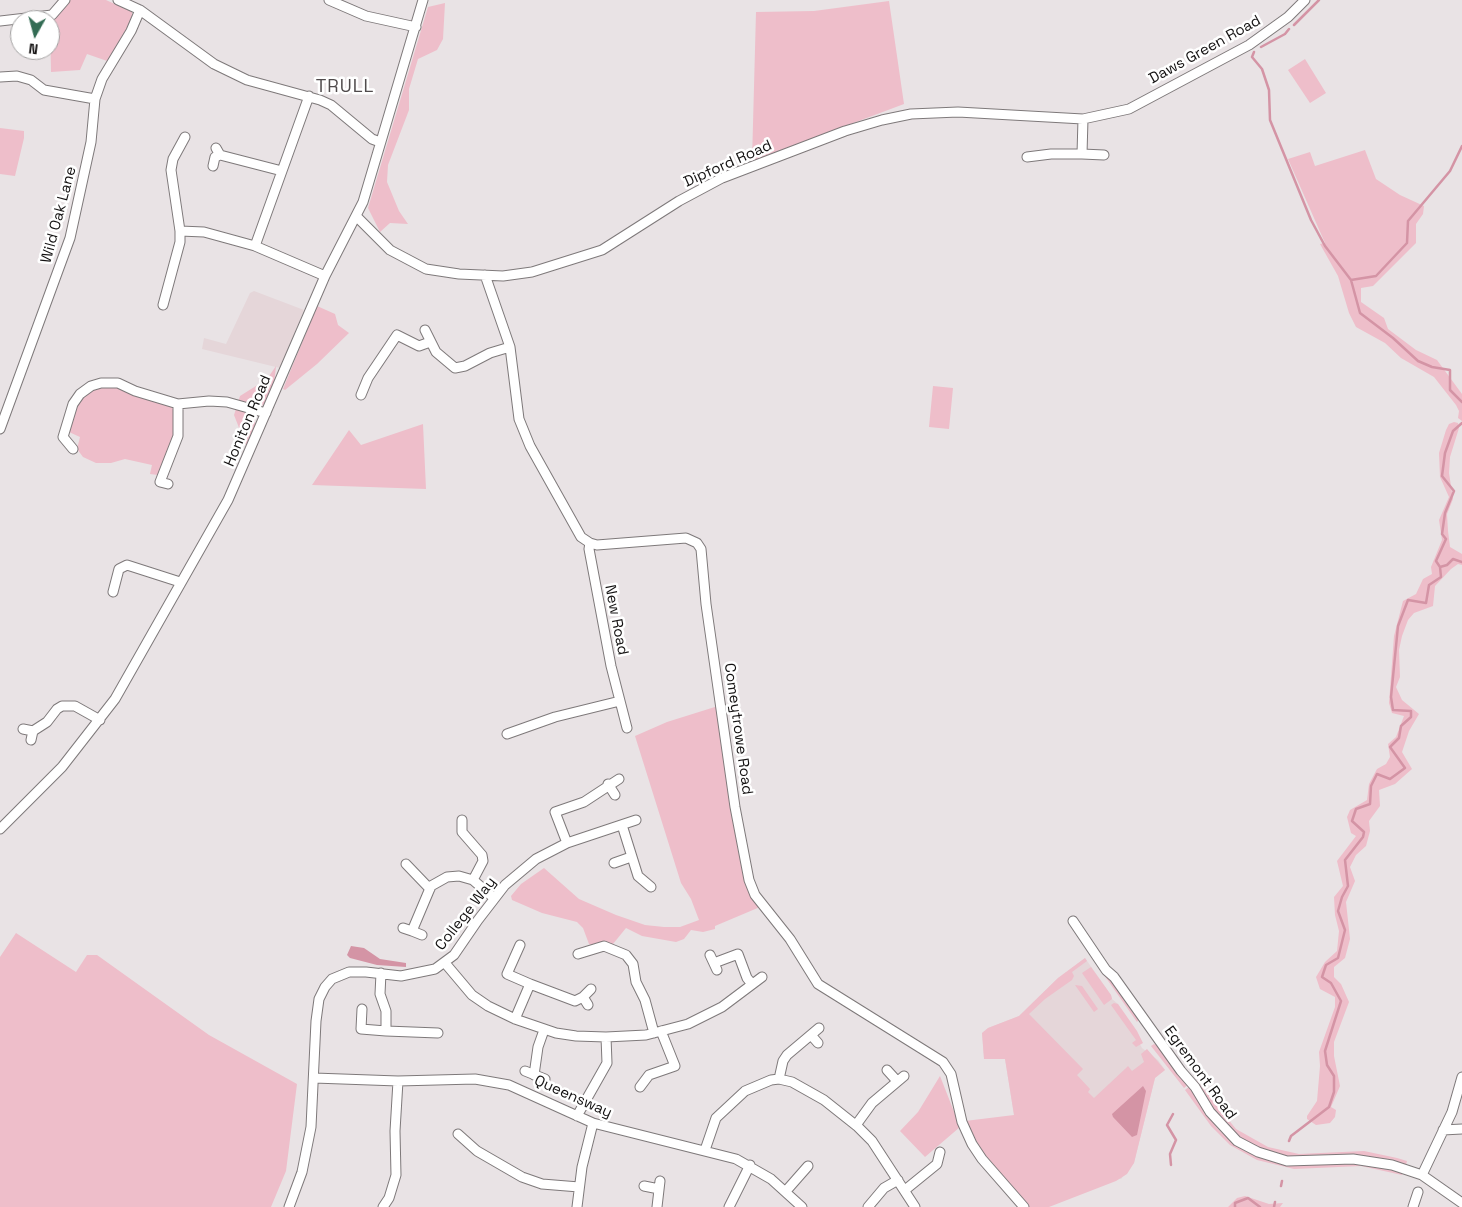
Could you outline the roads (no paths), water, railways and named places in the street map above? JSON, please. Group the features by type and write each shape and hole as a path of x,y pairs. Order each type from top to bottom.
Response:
{"street":[{"path":"0,20 52,14 64,0"},
{"path":"118,0 140,10 198,53 228,72 262,84 309,96 331,105 372,139 380,142"},
{"name":"Honiton Road","path":"0,829 62,767 100,720 129,676 180,582 228,500 325,276 356,216 369,184 423,0"},
{"name":"Daws Green Road","path":"1111,114 1128,109 1249,45 1288,17 1305,0"},
{"path":"332,1 366,16 416,26"},
{"name":"Wild Oak Lane","path":"0,429 70,238 91,142 95,99 102,79 128,38 140,10"},
{"path":"0,77 17,76 31,80 44,90 95,99"},
{"path":"255,246 309,96"},
{"name":"Dipford Road","path":"356,216 390,250 415,265 438,272 519,275 602,250 679,201 722,178 845,131 882,120 910,114 958,112 1083,119 1111,114"},
{"path":"1082,154 1083,119"},
{"path":"162,300 180,242 171,170 174,146 185,137"},
{"path":"213,166 218,151 282,171"},
{"path":"1027,157 1051,154 1104,155"},
{"path":"180,231 190,229 255,246 325,276"},
{"path":"485,275 510,347 519,419 530,446 577,531 581,537 590,543"},
{"path":"425,330 436,352 455,368 466,366 490,353 510,347"},
{"path":"360,395 394,333 420,346 430,342"},
{"path":"73,449 63,437 73,404 80,394 91,386 100,383 118,383 135,392 178,404 209,400 227,402 266,413"},
{"path":"160,481 178,436 178,404"},
{"name":"Comeytrowe Road","path":"590,543 607,544 676,538 686,538 697,543 702,556 706,604 735,807 749,880 755,895 790,939 818,984 943,1062 952,1074 962,1122 972,1144 982,1159 1024,1207"},
{"name":"New Road","path":"590,543 589,549 609,657 627,728"},
{"path":"113,592 119,570 127,565 180,582"},
{"path":"507,734 571,712 620,701"},
{"path":"23,729 32,736 62,706 75,706 100,720"},
{"path":"567,843 551,813 584,802 608,784 619,779"},
{"path":"608,784 615,795"},
{"path":"462,820 458,833 482,855 483,861 473,880"},
{"name":"College Way","path":"288,1207 302,1172 311,1127 317,1010 325,987 332,979 349,972 414,975 436,969 454,956 494,898 536,860 567,843 636,820"},
{"path":"622,825 638,882 650,887"},
{"path":"614,863 631,857"},
{"path":"406,864 430,889"},
{"path":"422,935 407,930 430,889 438,881 447,877 459,876 473,880 494,898"},
{"name":"Egremont Road","path":"1073,920 1106,970 1114,978 1195,1088 1210,1112 1237,1141 1258,1152 1287,1161 1367,1160 1392,1165 1422,1175 1462,1203"},
{"path":"520,945 506,977 575,1001 586,1001 591,989"},
{"path":"578,954 587,946 610,947 626,955 639,969 636,982 657,1032 679,1064 649,1075 640,1087"},
{"path":"714,962 742,953 747,978 752,984"},
{"path":"445,963 472,995 488,1006 516,1020 544,1030 576,1036 606,1037 657,1032 703,1018 722,1007 762,977"},
{"path":"382,973 380,994 386,1011 386,1030"},
{"path":"516,1020 530,984"},
{"path":"362,1009 361,1033 386,1030 438,1033"},
{"path":"779,1079 783,1061 787,1055 819,1028"},
{"path":"534,1075 538,1047 544,1030"},
{"path":"811,1035 818,1043"},
{"path":"577,1116 607,1063 606,1037"},
{"path":"856,1124 872,1103 900,1078 887,1070"},
{"path":"525,1072 545,1079"},
{"path":"1422,1175 1452,1112 1462,1077"},
{"name":"Queensway","path":"314,1078 398,1081 465,1079 495,1082 522,1089 593,1123 722,1154 750,1165 786,1191 802,1207"},
{"path":"705,1150 712,1124 727,1107 754,1086 779,1079 806,1088 856,1124 872,1142 915,1207"},
{"path":"383,1207 389,1198 396,1175 395,1131 398,1081"},
{"path":"577,1207 582,1167 593,1123"},
{"path":"1443,1130 1462,1128"},
{"path":"458,1134 462,1144 522,1177 542,1184 579,1187"},
{"path":"905,1190 936,1164 940,1152"},
{"path":"729,1207 750,1165"},
{"path":"786,1191 808,1166"},
{"path":"873,1205 884,1188 898,1180"},
{"path":"644,1186 660,1185 657,1207"},
{"path":"1413,1207 1418,1192"}],"waterway":[{"path":"1294,25 1319,0"},
{"path":"1261,47 1285,34 1289,29"},
{"path":"1254,52 1252,57 1262,69 1269,90 1270,120 1311,220 1325,246 1351,280"},
{"path":"1462,146 1450,171 1408,221 1407,243 1376,276 1351,280 1360,313 1393,338 1418,361 1432,367 1450,370 1450,390 1462,402"},
{"path":"1289,1141 1291,1136 1329,1107 1334,1092 1334,1076 1327,1065 1325,1051 1341,1001 1331,983 1322,977 1326,965 1338,958 1345,930 1338,911 1348,886 1345,860 1363,837 1364,832 1352,821 1356,809 1370,804 1371,786 1377,774 1390,779 1405,768 1390,747 1399,738 1401,726 1411,717 1411,711 1393,710 1391,697 1398,626 1408,600 1426,603 1429,585 1441,577 1440,567 1436,561 1446,539 1442,534 1445,513 1454,491 1442,476 1445,453 1453,431 1462,423"},
{"path":"1440,567 1447,565 1453,559 1462,562"},
{"path":"1171,1165 1170,1154 1176,1140 1167,1125 1173,1114"},
{"path":"1281,1186 1282,1181"},
{"path":"1235,1207 1235,1203 1248,1198 1260,1207"},
{"path":"1274,1207 1275,1202"}],"district":[{"name":"TRULL","path":"345,87"}]}
